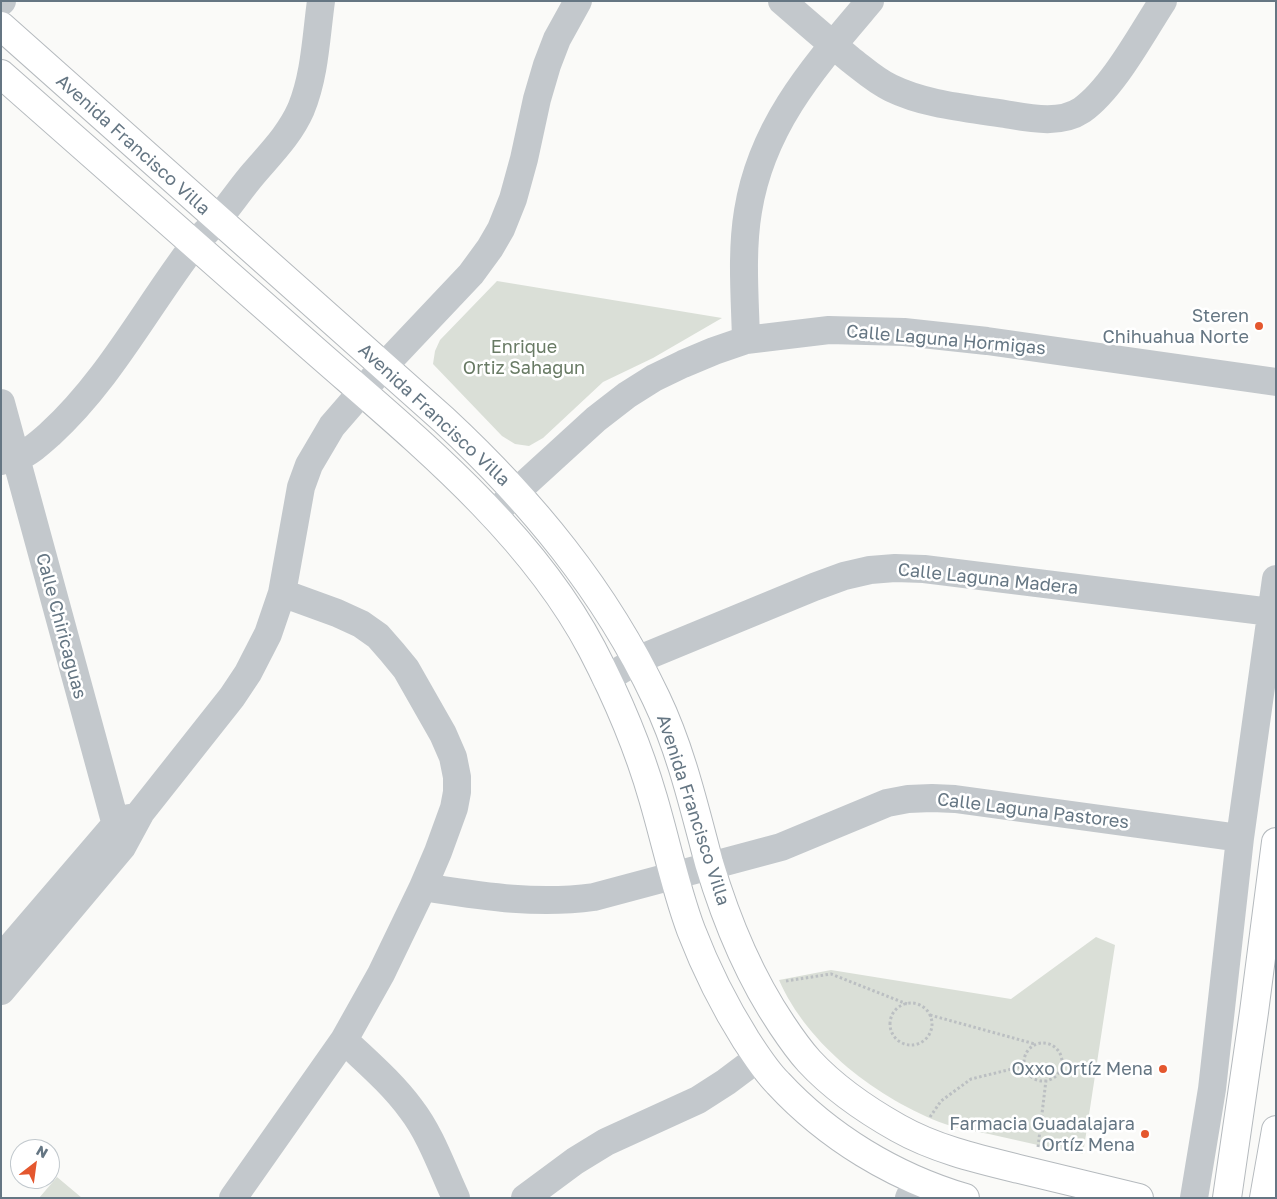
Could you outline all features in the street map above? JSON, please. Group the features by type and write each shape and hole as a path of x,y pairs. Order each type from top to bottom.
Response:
{"main road":[{"name":"Avenida Francisco Villa","path":"1,26 384,366 483,457 552,533 605,606 637,660 657,700 682,765 711,867 730,925 746,964 780,1022 808,1061 857,1102 899,1129 975,1159 1139,1198"},
{"name":"Avenida Francisco Villa","path":"1,74 418,440 493,515 523,550 569,612 590,646 622,712 636,747 653,797 690,928 727,1010 758,1058 776,1082 820,1121 881,1164 913,1190 965,1198"},
{"path":"1227,1198 1276,842"},
{"path":"1264,1198 1276,1130"}],"street":[{"path":"8,460 39,443 77,407 117,357 195,244 218,220 253,174 277,148 300,109 308,86 321,1"},
{"path":"1,958 141,812 248,673 268,634 282,593 301,487 309,465 332,426 361,391 470,274 490,248 501,229 518,183 536,99 547,65 557,39 578,1"},
{"path":"782,1 833,45 890,88 919,99 1035,119 1070,116 1082,110 1093,100 1111,81 1164,1"},
{"path":"746,340 744,245 747,212 764,151 800,86 870,1"},
{"name":"Calle Laguna Hormigas","path":"493,515 596,419 627,395 654,378 683,364 746,340 829,330 904,332 987,341 1276,382"},
{"name":"Calle Chiricaguas","path":"1,404 8,460 118,836"},
{"name":"Calle Laguna Madera","path":"606,679 637,660 814,587 844,576 870,570 895,568 924,569 1271,612"},
{"path":"1194,1198 1212,1089 1240,838 1276,579"},
{"path":"233,1198 344,1040 381,974 423,887 454,808 457,792 457,777 453,757 443,734 406,669 378,636 361,624 337,613 282,593"},
{"name":"Calle Laguna Pastores","path":"423,887 497,899 566,901 594,897 781,847 887,803 924,798 955,799 1240,838"},
{"path":"1,991 118,836"},
{"path":"344,1040 398,1092 412,1110 425,1131 456,1198"},
{"path":"525,1198 583,1156 606,1142 698,1100 758,1058"}],"path":[{"path":"758,986 831,974 907,1004 920,1005 930,1015 1036,1044 1048,1044 1058,1051 1061,1056 1060,1069 1057,1075 1046,1080 1033,1078 1029,1074 1024,1066 1024,1057 1036,1044"},
{"path":"907,1004 895,1010 890,1022 894,1035 904,1044 911,1045 924,1041 932,1029 930,1015"},
{"path":"916,1136 941,1101 971,1079 1024,1066"},
{"path":"1034,1173 1046,1080"}],"green space":[{"name":"Enrique Ortiz Sahagun","path":"497,281 722,318 653,358 603,382 543,438 529,446 515,444 502,436 433,364 435,351 440,340"},
{"path":"1096,937 1115,945 1083,1154 950,1126 895,1101 871,1085 826,1048 807,1027 791,1004 779,980 831,970 1011,999"},
{"path":"60,1180 82,1198 39,1198 47,1189 60,1189"}],"place":[{"name":"Steren Chihuahua Norte","path":"1259,326"},
{"name":"Oxxo Ortíz Mena","path":"1163,1069"},
{"name":"Farmacia Guadalajara Ortíz Mena","path":"1145,1134"}]}
